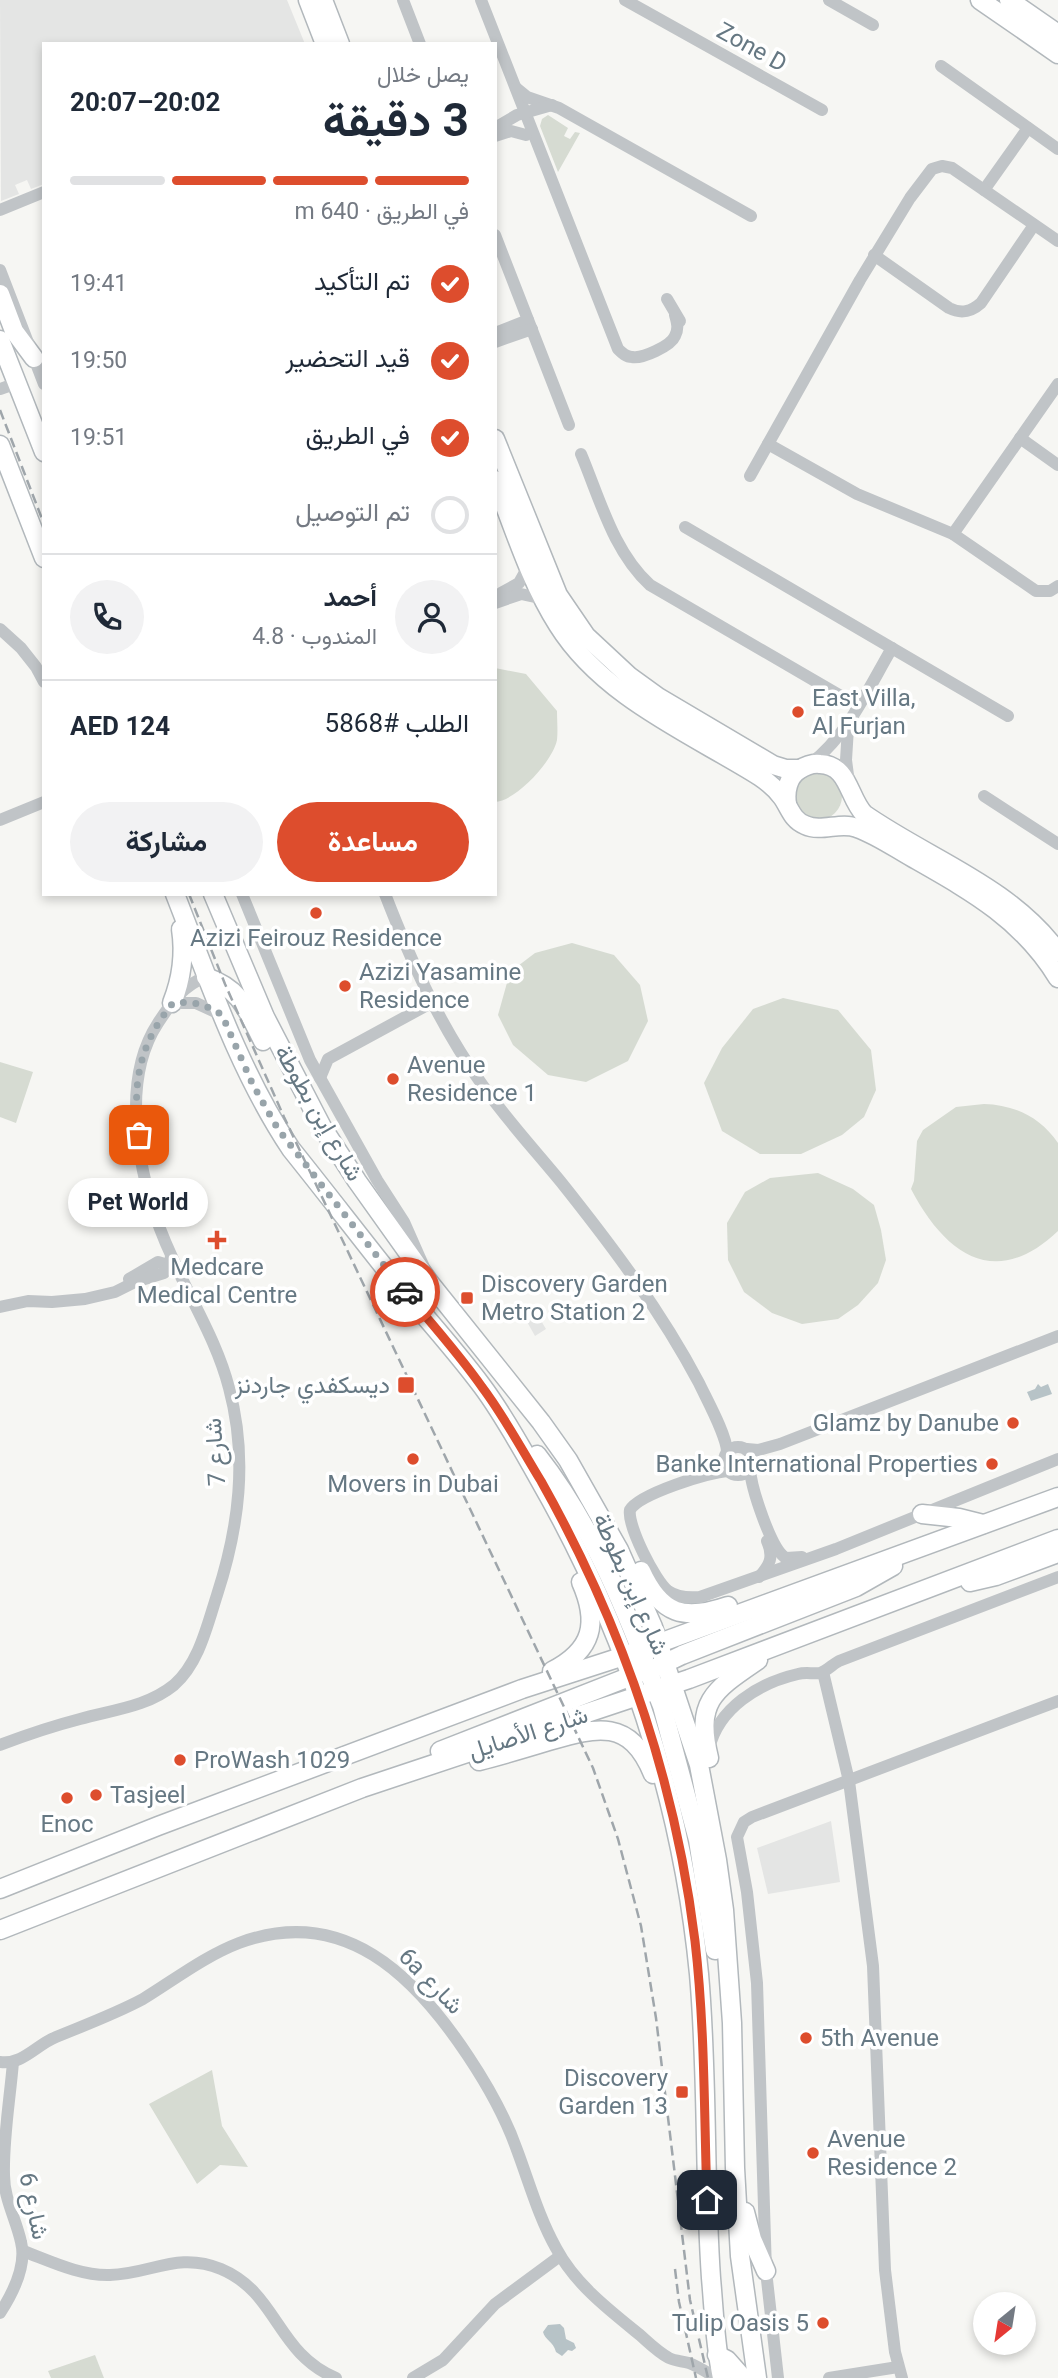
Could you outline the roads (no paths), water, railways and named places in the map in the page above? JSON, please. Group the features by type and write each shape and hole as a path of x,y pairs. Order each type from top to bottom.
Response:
{"main road":[{"path":"980,0 1058,54"},
{"path":"1009,0 1058,34"},
{"path":"321,1 325,42"},
{"path":"321,1 339,42"},
{"path":"0,294 19,340 34,358"},
{"path":"0,340 7,381 42,449"},
{"path":"497,444 558,595 586,636 629,676 773,765 786,769 823,764 836,769 864,814 1005,899 1040,931 1058,952"},
{"path":"0,445 42,553"},
{"path":"497,485 529,565 558,626 596,670 647,709 765,780 787,804"},
{"path":"805,767 788,784 787,804 790,813 805,825 823,828 855,827 977,895 1018,928 1036,947 1058,978"},
{"path":"823,828 837,823 847,812 850,788"},
{"path":"173,1003 179,986 184,954 175,896"},
{"name":"شارع إبن بطوطة","path":"176,896 206,977 253,1085 291,1149 482,1387 528,1460 578,1549 614,1659 622,1667 624,1674 648,1659"},
{"name":"شارع إبن بطوطة","path":"214,896 265,1017 322,1127 429,1282 541,1422 568,1460 601,1514 629,1572 648,1659 641,1704 671,1807 686,1879 699,1976 708,2234 720,2378"},
{"path":"206,977 229,986 242,1000 282,1076 322,1127"},
{"path":"482,1387 541,1459 582,1522 613,1581 648,1659 670,1690 705,1877 734,2081"},
{"path":"522,1689 575,1658 587,1638 591,1618 588,1599 545,1510 528,1460"},
{"path":"362,1788 404,1765 849,1574 1058,1497"},
{"path":"601,1514 631,1548 656,1598 686,1614 710,1612 815,1578 849,1574"},
{"path":"922,1514 983,1524"},
{"path":"942,1584 1001,1550 1058,1525"},
{"name":"شارع الأصايل","path":"0,1930 362,1788 641,1704 779,1645 1058,1539"},
{"path":"648,1659 856,1587 922,1548"},
{"path":"942,1584 962,1584 996,1576 1058,1553"},
{"path":"734,2081 740,2022 732,1910 703,1724 709,1703 723,1685 779,1645"},
{"path":"614,1659 648,1659 674,1663 675,1672 680,1677 670,1690"},
{"name":"شارع الأصايل","path":"0,1889 522,1689 614,1659"},
{"name":"شارع إبن بطوطة","path":"670,1690 699,1765 724,1910 740,2256 757,2378"},
{"path":"334,1799 398,1785 582,1731 603,1729 622,1735 638,1747 648,1762 662,1796 671,1807"},
{"path":"0,1900 44,1871"},
{"path":"735,2168 749,2227 766,2271"},
{"path":"717,2355 727,2360 743,2378"}],"street":[{"path":"403,0 419,42"},
{"path":"472,0 489,42"},
{"path":"481,0 515,87 526,135 612,356 621,363 632,365 676,347 682,340 684,331 667,299"},
{"path":"830,0 873,25"},
{"name":"Zone D","path":"628,1 822,110"},
{"path":"497,61 618,349 626,356 636,358 668,346 677,330 675,315"},
{"path":"941,66 1058,149"},
{"path":"515,87 527,97 553,105 751,216"},
{"path":"497,127 521,114 553,105"},
{"path":"984,190 1028,128"},
{"path":"497,135 511,131 526,135"},
{"path":"750,476 874,255 932,169 942,166 952,168 1058,241"},
{"path":"0,210 42,193"},
{"path":"874,255 949,308 958,312 968,311 981,303 1034,225"},
{"path":"497,240 569,425"},
{"path":"0,271 42,379"},
{"path":"497,332 530,324"},
{"path":"497,341 530,324"},
{"path":"953,534 1058,384"},
{"path":"1020,438 1058,465"},
{"path":"768,444 857,494 953,534 1036,591 1046,592 1058,586"},
{"path":"581,454 622,552 644,580 858,706"},
{"path":"685,527 1008,716"},
{"path":"497,594 517,585 529,565"},
{"path":"497,602 522,594 544,599"},
{"path":"0,629 21,648 42,678"},
{"path":"805,767 827,750 848,724 892,648"},
{"path":"848,724 846,748 850,788"},
{"path":"984,796 1058,844"},
{"path":"0,820 42,803"},
{"path":"243,896 308,1056 377,1180 404,1222 429,1282"},
{"path":"386,896 431,1003 453,1040 493,1101 578,1204 649,1300 730,1439 738,1449 752,1456 752,1485 781,1555 792,1559 826,1548 836,1549"},
{"name":"شارع 7","path":"0,1745 78,1719 142,1704 174,1685 188,1669 200,1647 233,1539 240,1471 229,1388 211,1336 173,1263 160,1227 141,1152 136,1094 138,1072 145,1048 155,1028 185,987 206,977"},
{"path":"173,1003 196,1003 222,1015"},
{"path":"308,1056 328,1059 431,1003"},
{"path":"320,1078 328,1059"},
{"path":"151,1272 160,1227"},
{"path":"0,1307 28,1301 73,1301 115,1292 151,1272 164,1273 173,1263"},
{"path":"151,1272 174,1282 190,1294"},
{"path":"758,1578 771,1561 771,1550 748,1491 724,1463 738,1449 758,1450 780,1444 1058,1336"},
{"path":"780,1444 757,1458 744,1474 712,1473 633,1505 630,1519 657,1578 675,1595 700,1597 758,1578 1058,1459"},
{"path":"709,1759 715,1730 731,1707 751,1694 800,1673 823,1672 839,1661 1058,1577"},
{"path":"823,1672 849,1781 873,1966 884,2249 895,2352 900,2373 875,2370 829,2378"},
{"path":"778,2378 766,2271 757,1983 747,1892 737,1837 740,1828 752,1817 1058,1701"},
{"name":"6a شارع","path":"7,2062 21,2060 43,2042 141,2000 237,1944 255,1938 292,1933 348,1942 382,1959 412,1983 465,2051 503,2115 547,2230 560,2256 590,2292 663,2354 720,2378"},
{"name":"شارع 6","path":"0,2313 20,2273 23,2251 9,2207 4,2178 7,2062"},
{"path":"23,2251 75,2270 101,2275 120,2274 183,2261 220,2268 240,2279 257,2294 298,2353 313,2366 336,2378"},
{"path":"413,2378 443,2360 495,2304 560,2256"},
{"path":"875,2370 895,2352"},
{"path":"686,2362 717,2355"}],"railway":[{"path":"0,410 42,519"},
{"path":"190,896 225,984 284,1117 593,1768 618,1839 641,1926 656,2018 690,2300 708,2378"},
{"path":"675,2269 679,2302 696,2378"}],"place":[{"name":"East Villa, Al Furjan","path":"798,712"},
{"name":"Azizi Feirouz Residence","path":"316,913"},
{"name":"Azizi Yasamine Residence","path":"345,986"},
{"name":"Avenue Residence 1","path":"393,1079"},
{"name":"Pet World","path":"139,1135"},
{"name":"Medcare Medical Centre","path":"217,1240"},
{"name":"Discovery Garden Metro Station 2","path":"467,1298"},
{"name":"ديسكفدي جاردنز","path":"406,1385"},
{"name":"Glamz by Danube","path":"1013,1423"},
{"name":"Movers in Dubai","path":"413,1459"},
{"name":"Banke International Properties","path":"992,1464"},
{"name":"ProWash 1029","path":"180,1760"},
{"name":"Tasjeel","path":"96,1795"},
{"name":"Enoc","path":"67,1798"},
{"name":"5th Avenue","path":"806,2038"},
{"name":"Discovery Garden 13","path":"682,2092"},
{"name":"Avenue Residence 2","path":"813,2153"},
{"name":"Tulip Oasis 5","path":"823,2323"}]}
